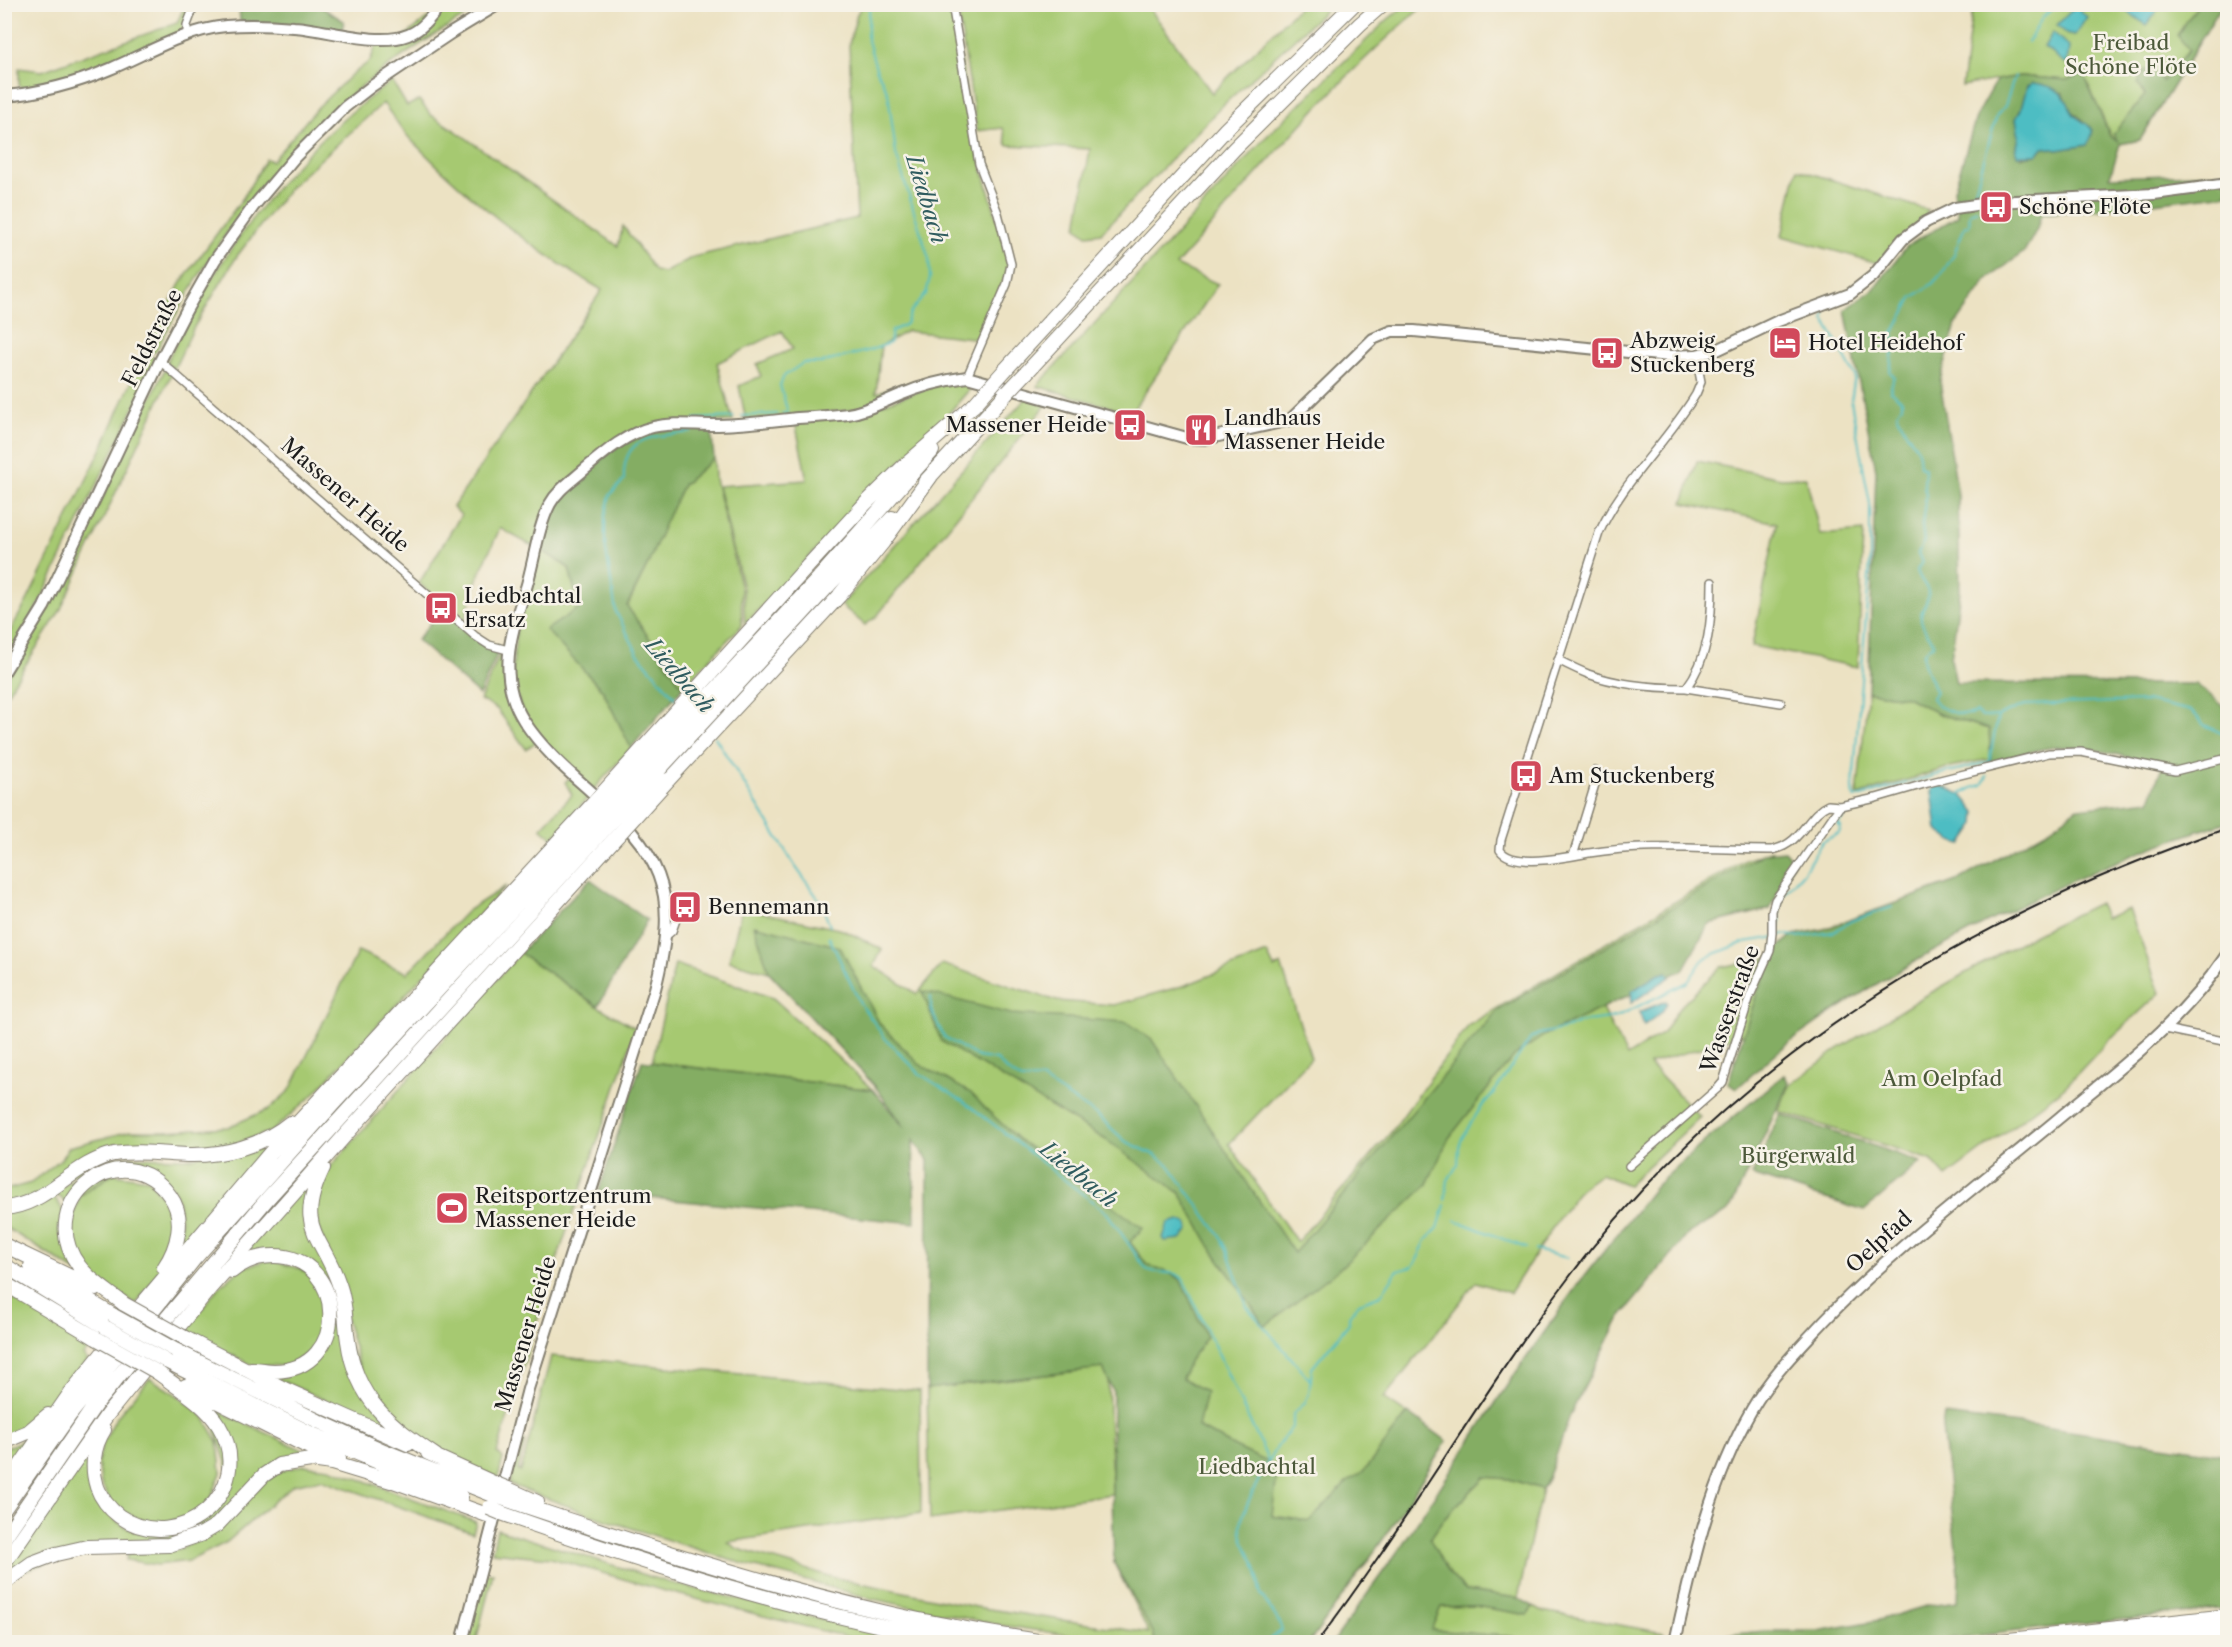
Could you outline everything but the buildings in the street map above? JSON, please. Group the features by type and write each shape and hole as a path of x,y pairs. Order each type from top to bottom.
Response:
{"highway":[{"path":"4,1538 95,1405 268,1198 604,820 823,582 1005,370 1226,129 1354,4"},
{"path":"823,582 931,476 1234,149 1383,4"},
{"path":"4,1563 106,1415 209,1289 348,1132 604,820 807,567 903,467 974,405"},
{"path":"4,1489 69,1395 144,1302 315,1103 604,820 839,596 883,542 931,476"},
{"path":"4,1509 69,1416 195,1258 332,1105 604,820"},
{"path":"4,1208 16,1207 41,1197 90,1162 114,1154 145,1152 218,1154 254,1144 286,1126 315,1103"},
{"path":"348,1132 325,1163 313,1187 310,1216 314,1234 340,1286 352,1362 360,1385 371,1403 386,1420 497,1503"},
{"path":"124,1304 78,1266 66,1239 67,1216 71,1203 85,1184 111,1171 136,1171 159,1183 175,1202 179,1212 180,1224 174,1250 144,1302"},
{"path":"4,1247 82,1281 221,1358 286,1390 436,1456"},
{"path":"4,1247 105,1327"},
{"path":"209,1289 239,1265 266,1256 285,1256 305,1264 320,1278 328,1294 332,1311 330,1329 325,1342 304,1364 291,1369 275,1371 251,1368 221,1358"},
{"path":"4,1265 305,1445 391,1481"},
{"path":"4,1283 45,1308"},
{"path":"4,1291 45,1308 105,1327"},
{"path":"134,1382 101,1434 95,1450 95,1480 106,1504 128,1522 163,1530 179,1527 204,1514 219,1497 228,1472 228,1455 223,1435 212,1417 189,1395 166,1361"},
{"path":"166,1361 312,1434 497,1503 551,1531 659,1566 777,1599 915,1634 963,1642"},
{"path":"4,1442 28,1432 69,1395"},
{"path":"4,1583 32,1563 56,1554 87,1547 169,1545 202,1534 217,1524 264,1475 279,1465 311,1460 332,1463 391,1481 497,1503 598,1531 686,1560 823,1598 886,1613 1044,1642"},
{"path":"1990,1642 2228,1616"},
{"path":"2114,1642 2228,1630"}],"street":[{"path":"187,35 187,25 195,4"},
{"path":"4,96 52,89 108,70 187,35 205,30 235,26 294,27 368,37 395,38 416,31 441,4"},
{"name":"Feldstraße","path":"4,672 44,607 160,361 215,260 253,207 295,156 345,107 450,33 499,4"},
{"path":"952,4 979,164 998,213 1011,264 1007,284 968,377"},
{"name":"Massener Heide","path":"462,1642 528,1389 655,989 666,936 665,900 658,875 637,838 614,812 550,754 524,720 510,687 508,650 550,504 560,490 613,446 653,426 752,423 854,413 942,381 968,377 1197,439 1282,424 1290,420 1365,346 1383,333 1414,331 1669,356 1696,355 1717,350 1768,325 1860,289 1903,239 1926,222 1955,208 2004,201 2154,194 2228,184"},
{"path":"1696,355 1700,387 1684,414 1643,465 1603,524 1499,847 1501,853 1514,859 1536,860 1643,847 1773,850 1787,844 1805,829 1824,807 2049,753 2081,752 2175,771 2228,758"},
{"name":"Massener Heide","path":"160,361 476,636 489,645 508,650"},
{"path":"1686,688 1703,657 1712,610 1712,582"},
{"path":"1558,660 1589,674 1626,683 1686,688 1780,703"},
{"path":"1573,856 1596,781 1595,771"},
{"name":"Wasserstraße","path":"1629,1166 1723,1082 1750,996 1772,944 1772,911 1777,896 1837,805"},
{"name":"Massener Heide","path":"665,900 682,903 672,931 666,936"},
{"name":"Oelpfad","path":"1675,1642 1709,1504 1735,1441 1771,1381 1793,1354 1877,1268 2133,1058 2165,1029 2204,986 2228,953"},
{"path":"2165,1029 2228,1042"}],"green space":[{"path":"1407,4 1425,5 1391,34 1327,97 1176,265 1218,284 1131,413 1037,386 1266,137 1387,20"},
{"path":"185,5 192,5 181,32 108,66 70,79 23,89 19,85 19,68 42,71 177,23"},
{"path":"239,5 318,5 344,21 342,30 240,21"},
{"path":"446,5 482,5 389,66 343,101 286,156 237,218 215,251 155,353 147,349 180,284 243,198 266,159 272,161 318,107 350,76 370,61 377,43 395,43"},
{"path":"862,5 952,5 973,135 1010,264 981,339 907,331 881,346 876,393 900,385 902,392 861,409 746,421 739,386 761,376 757,364 793,349 782,331 717,363 733,421 702,422 534,547 500,528 477,579 464,622 419,583 461,515 453,507 602,290 550,258 478,202 411,140 383,103 290,187 237,256 194,327 174,369 166,363 210,282 261,207 322,139 392,81 407,106 419,100 431,115 618,246 623,226 655,271 664,273 693,257 857,218 849,44 857,14"},
{"path":"957,5 1147,5 1212,93 1301,5 1331,5 1221,107 1101,233 1087,235 1077,227 1090,149 1007,145 1003,128 977,131"},
{"name":"Freibad Schöne Flöte","path":"1973,5 2222,5 2140,140 2120,144 2111,137 2083,72 2067,80 2020,76 1962,86"},
{"path":"2198,5 2222,5 2140,140 2120,144 2110,177 2227,173 2227,194 2041,214 2037,229 2025,251 1987,280 1956,324 1940,381 1958,495 1960,591 1951,659 1956,683 2196,684 2227,709 2227,822 2154,847 2083,876 1945,945 1868,989 1812,1026 1779,1051 1736,1089 1728,1083 1758,990 1779,947 1793,935 1824,929 1959,880 2051,828 2078,808 2150,800 2162,766 2105,752 2069,747 2040,750 1991,763 1989,729 1939,714 1907,697 1868,692 1876,470 1845,310 1874,289 1907,246 1958,216 1954,190 1976,117 1997,80 2020,76 2067,80 2083,72 2110,136 2118,142 2113,134 2145,95 2138,84 2144,70 2159,75 2163,81 2189,50 2177,35","holes":["2027,86 2063,93 2071,111 2083,120 2087,145 2058,150 2043,147 2037,155 2021,157 2016,152 2019,136 2016,119"]},
{"path":"1797,169 1928,210 1925,218 1877,263 1782,236"},
{"path":"145,352 157,360 39,604 5,663 5,640 27,601 101,450"},
{"path":"166,367 172,373 60,611 5,697 5,681 48,609"},
{"path":"977,381 934,430 899,463 745,624 743,588 718,486 807,480 795,421 847,416 943,383"},
{"path":"1027,397 1048,403 877,616 865,625 841,605"},
{"path":"711,428 714,458 683,485 627,606 683,687 631,748 603,691 546,630 579,608 569,568 540,549 546,520 557,499 615,448 653,429"},
{"path":"714,458 715,479 741,589 742,625 683,687 627,607 683,485"},
{"path":"1697,461 1781,478 1806,477 1820,535 1863,531 1858,667 1752,646 1777,523 1683,503"},
{"path":"540,549 569,568 579,608 547,630 603,691 631,748 593,790 540,738 520,706 512,676 517,623"},
{"path":"442,608 497,654 479,695 417,640"},
{"path":"499,656 505,657 506,677 536,742 526,749 497,709 480,700"},
{"path":"1868,692 1907,697 1939,714 1989,729 1991,759 1954,766 1857,795"},
{"path":"570,778 590,795 553,838 541,828 572,795 565,782"},
{"name":"Liedbachtal","path":"1773,850 1711,912 1599,994 1603,1011 1627,1056 1663,1033 1679,1008 1721,967 1774,957 1748,1033 1649,1064 1700,1117 1628,1185 1601,1174 1580,1189 1510,1293 1476,1282 1384,1398 1447,1441 1383,1539 1310,1642 1115,1642 1000,1625 873,1599 730,1560 594,1516 509,1484 520,1440 525,1441 518,1470 521,1471 551,1356 920,1391 921,1513 728,1542 738,1549 832,1577 976,1607 1149,1633 1114,1563 1113,1392 1108,1380 1112,1494 930,1520 927,1389 1103,1368 931,1164 875,1086 769,972 729,961 742,908 843,930 882,949 874,966 917,994 942,964 1057,1001 1114,1005 1186,985 1267,953 1274,968 1281,964 1311,1058 1229,1144 1297,1242 1392,1131 1469,1025 1745,860"},
{"path":"1785,851 1794,861 1770,909 1709,924 1683,970 1545,1035 1514,1056 1449,1138 1426,1186 1338,1270 1265,1326 1212,1249 1180,1193 1106,1140 941,1041 922,991 1011,1014 1126,1022 1152,1040 1294,1253 1497,1011 1764,853"},
{"path":"590,879 647,920 598,1006 520,953"},
{"path":"506,886 313,1095 272,1131 217,1150 113,1151 39,1195 5,1204 5,1190 31,1183 61,1159 69,1147 130,1131 228,1127 269,1109 290,1090 358,951 407,973 467,911"},
{"name":"Am Oelpfad","path":"2099,903 2105,918 2129,909 2160,993 2108,1041 2065,1087 1946,1177 1931,1160 1778,1111 1789,1086 1838,1049 1918,1000 2035,934"},
{"path":"754,925 840,947 880,1024 919,1064 971,1093 1018,1139 1143,1228 1130,1242 1147,1265 1164,1270 1180,1279 1207,1337 1190,1360 1182,1378 1206,1392 1198,1427 1278,1467 1272,1516 1310,1521 1346,1483 1364,1471 1408,1413 1447,1441 1383,1539 1310,1642 1155,1642 1153,1633 1114,1563 1113,1392 1103,1368 927,1389 928,1160 913,1140 915,1223 598,1193 642,1061 873,1090 905,1128 875,1086 769,972"},
{"name":"Reitsportzentrum Massener Heide","path":"520,953 597,1006 636,1028 545,1295 497,1453 503,1458 498,1479 453,1459 415,1437 378,1403 362,1374 314,1212 325,1173"},
{"path":"675,964 773,998 873,1090 652,1062"},
{"path":"1784,1075 1789,1083 1729,1211 1689,1233 1620,1318 1570,1415 1548,1479 1542,1489 1509,1479 1485,1477 1445,1517 1430,1539 1447,1571 1466,1591 1518,1598 1533,1606 1528,1615 1475,1606 1441,1607 1431,1630 1514,1637 1517,1642 1333,1642 1400,1548 1510,1381 1581,1280 1655,1187 1705,1141"},
{"name":"Bürgerwald","path":"1780,1114 1921,1162 1864,1211 1752,1175"},
{"path":"281,1133 180,1251 181,1219 177,1198 167,1182 157,1176 125,1166 65,1203 51,1192 114,1157 191,1158"},
{"path":"113,1174 148,1179 176,1213 165,1262 136,1304 105,1286 82,1265 69,1228 80,1196"},
{"path":"311,1178 307,1199 337,1286 346,1342 392,1430 271,1376 318,1356 330,1293 285,1254 234,1264"},
{"path":"52,1196 63,1210 78,1273 5,1227 4,1210"},
{"path":"269,1260 301,1269 313,1279 322,1294 326,1311 324,1327 310,1352 288,1366 252,1365 185,1331 217,1289 241,1268"},
{"path":"4,1296 24,1304 82,1339 83,1346 90,1348 83,1355 88,1360 52,1405 30,1424 4,1437"},
{"path":"150,1378 180,1397 204,1417 218,1442 221,1473 211,1498 194,1515 154,1525 120,1511 109,1499 101,1483 98,1462 103,1443 116,1418"},
{"path":"208,1406 318,1457 286,1459 211,1523 173,1541 108,1543 5,1577 5,1570 88,1450 88,1464 94,1490 107,1513 117,1521 147,1534 189,1529 231,1478"},
{"path":"1944,1415 2044,1427 2227,1455 2227,1608 1920,1642 1684,1642 1686,1639 1764,1631 1818,1631 1879,1620 1929,1605 1958,1601 1959,1574 1942,1427"},
{"path":"35,1435 5,1479 5,1448"},
{"path":"304,1465 330,1468 476,1522 473,1533 321,1479 293,1485 227,1542 189,1561 157,1565 126,1560 128,1553 179,1549 209,1536 263,1483 281,1471"},
{"path":"1485,1477 1509,1479 1542,1489 1518,1598 1466,1591 1447,1571 1429,1539 1445,1517"},
{"path":"497,1529 667,1582 918,1642 866,1642 661,1590 551,1558 492,1552"},
{"path":"485,1573 493,1573 476,1642 466,1642"},
{"path":"1475,1606 1528,1615 1533,1606 1542,1611 1664,1633 1664,1635 1645,1642 1517,1642 1514,1637 1430,1630 1441,1607"}],"water":[{"path":"2119,5 2161,5 2146,25"},
{"path":"2076,6 2087,17 2075,35 2068,35 2057,25"},
{"path":"2053,32 2069,47 2067,63 2044,47"},
{"path":"2032,83 2048,86 2062,94 2074,114 2092,131 2087,145 2058,150 2043,147 2037,155 2017,155 2019,136 2016,119 2027,86"},
{"path":"1937,784 1961,794 1976,812 1975,825 1962,844 1952,841 1937,830 1932,791"},
{"path":"1667,972 1670,977 1631,1003 1632,991 1657,975"},
{"path":"1666,1001 1662,1012 1644,1025 1639,1012"},
{"path":"1179,1220 1188,1224 1189,1230 1181,1239 1165,1241 1163,1238 1168,1223"}],"waterway":[{"name":"Liedbach","path":"782,413 788,413 780,385 784,376 803,363 821,363 890,343 892,331 906,324 911,311 926,294 930,277 929,259 896,154 888,93 876,68 867,37 870,4"},
{"path":"2028,42 2042,18 2058,4"},
{"path":"1974,194 1997,115 2005,106 2015,76"},
{"path":"1825,313 1824,319 1855,376 1851,401 1870,504 1870,563 1854,798 1989,762 1998,716 1982,717 1977,712 1959,714 1940,707 1932,698 1936,691 1923,659 1926,650 1934,644 1923,626 1921,615 1928,598 1928,591 1917,570 1922,562 1918,553 1924,541 1922,525 1926,494 1925,468 1920,466 1917,449 1898,417 1897,413 1902,406 1902,400 1890,391 1894,376 1890,372 1892,356 1897,344 1893,334 1912,298 1932,284 1943,272 1954,254 1965,226 1969,226 1970,213 1977,210"},
{"name":"Liedbach","path":"742,416 777,414"},
{"name":"Liedbach","path":"695,419 734,417"},
{"name":"Liedbach","path":"678,701 638,654 616,612 605,544 605,517 610,495 624,480 625,465 635,445 654,437 691,432"},
{"path":"1998,716 2025,705 2147,701 2192,711 2204,725 2228,736"},
{"name":"Liedbach","path":"715,737 795,866 820,901 830,926"},
{"path":"1961,794 1982,785 1987,776"},
{"path":"1777,937 1780,922 1779,907 1783,895 1803,873 1822,842 1839,833 1841,827 1838,824 1849,809"},
{"path":"1445,1200 1448,1180 1458,1164 1462,1138 1481,1107 1495,1091 1531,1038 1581,1022 1616,1017 1688,982 1707,957 1745,942 1783,934 1798,937 1833,932 1851,921 1892,907"},
{"name":"Liedbach","path":"829,937 860,1003 885,1038 920,1074 966,1103 1107,1213 1146,1269 1175,1274 1183,1279 1268,1460"},
{"path":"931,997 931,1010 944,1037 978,1057 997,1060 1006,1070 1022,1080 1041,1079 1097,1115 1125,1141 1155,1155 1168,1164 1221,1237 1247,1307 1311,1381"},
{"path":"1267,1642 1282,1630 1259,1589 1258,1575 1242,1536 1243,1515 1269,1461 1293,1425 1293,1414 1304,1404 1309,1394 1312,1368 1349,1323 1349,1316 1359,1303 1381,1295 1397,1271 1412,1267 1426,1240 1438,1228 1445,1205"},
{"path":"1455,1220 1526,1248"},
{"path":"1535,1250 1568,1258"}],"railway":[{"path":"1317,1642 1350,1598 1534,1324 1567,1280 1632,1201 1703,1129 1780,1064 1863,1005 1949,952 2039,905 2133,863 2228,828"}],"place":[{"name":"Schöne Flöte","path":"1996,207"},
{"name":"Hotel Heidehof","path":"1785,343"},
{"name":"Abzweig Stuckenberg","path":"1607,353"},
{"name":"Massener Heide","path":"1130,425"},
{"name":"Landhaus Massener Heide","path":"1201,430"},
{"name":"Liedbachtal Ersatz","path":"441,608"},
{"name":"Am Stuckenberg","path":"1526,776"},
{"name":"Bennemann","path":"685,907"},
{"name":"Reitsportzentrum Massener Heide","path":"452,1208"}]}
